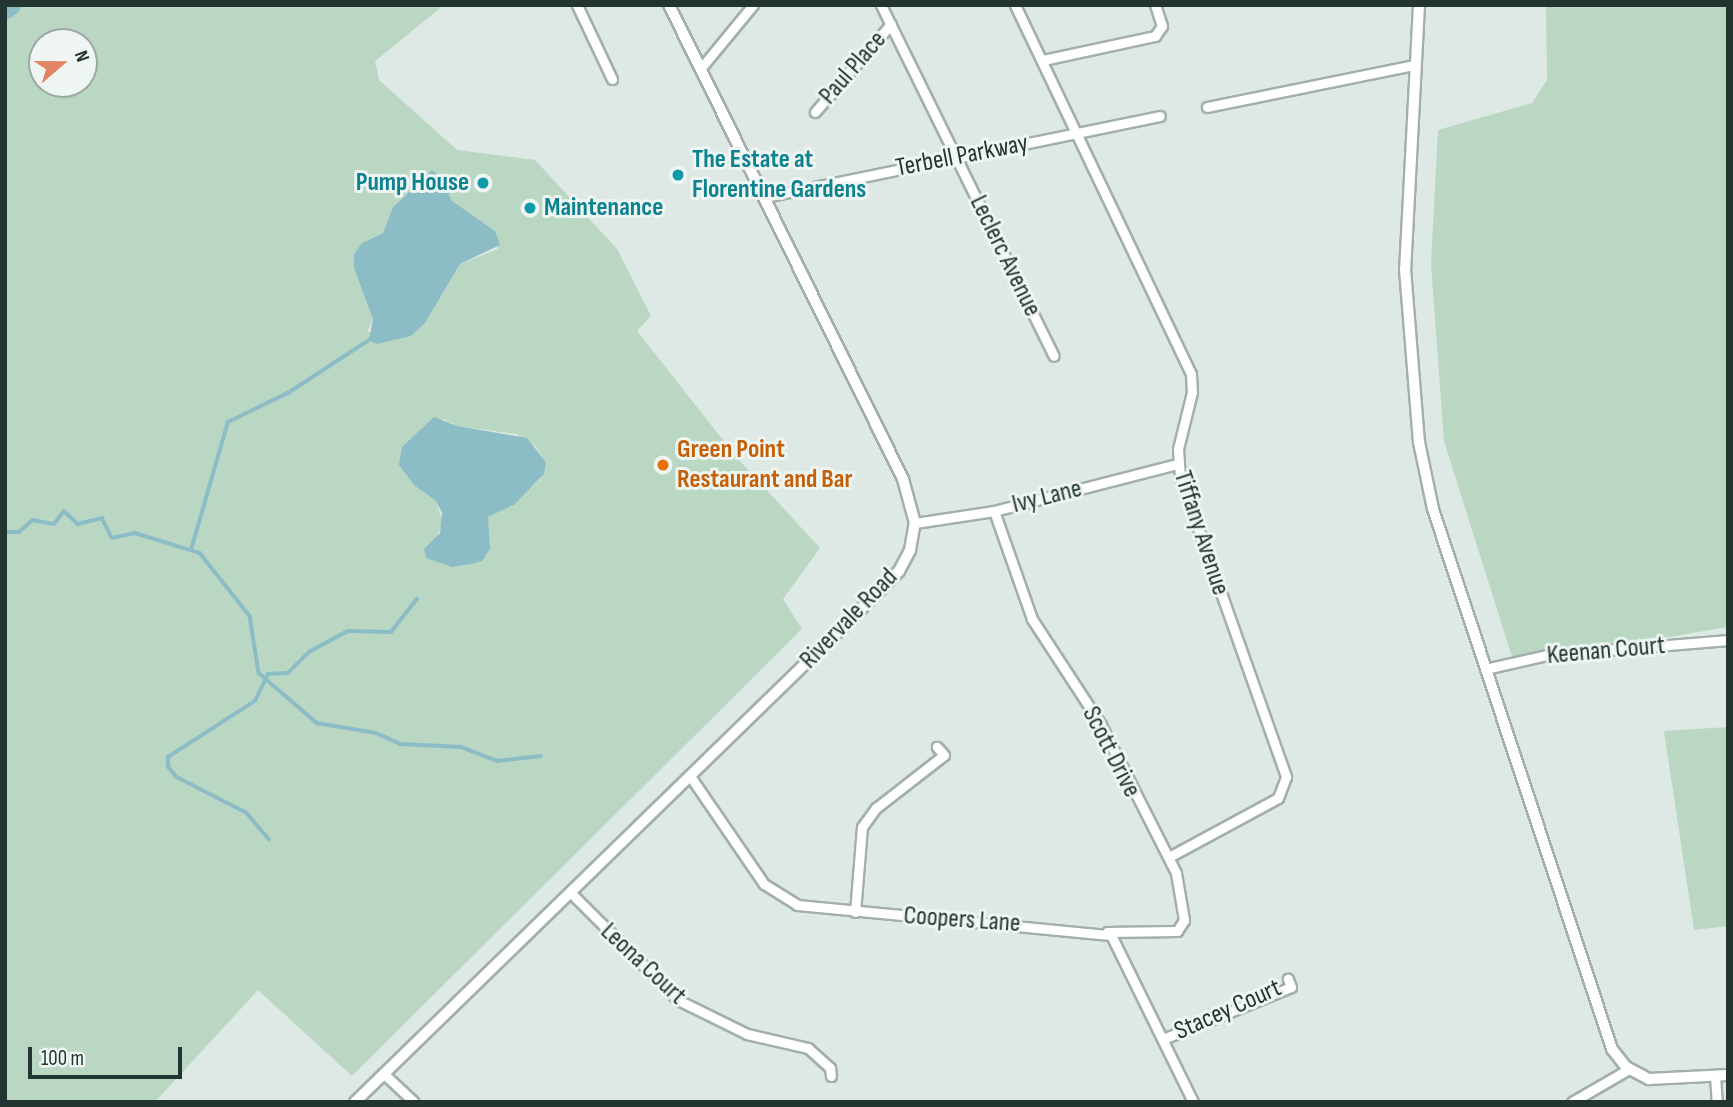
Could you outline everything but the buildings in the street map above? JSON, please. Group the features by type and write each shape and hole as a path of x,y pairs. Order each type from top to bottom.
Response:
{"street":[{"path":"577,5 612,79"},
{"path":"669,5 903,479 915,523"},
{"path":"701,68 753,5"},
{"name":"Leclerc Avenue","path":"881,5 1054,356"},
{"name":"Tiffany Avenue","path":"1015,5 1191,374 1192,392 1177,464 1286,777 1278,798 1169,857"},
{"path":"1042,60 1155,36 1162,26 1155,5"},
{"path":"1419,5 1405,268 1419,442 1433,509 1612,1049 1629,1069 1659,1081 1728,1075"},
{"name":"Paul Place","path":"815,112 891,24"},
{"path":"1207,107 1415,65"},
{"name":"Terbell Parkway","path":"765,197 1160,116"},
{"name":"Ivy Lane","path":"915,523 994,511 1177,464"},
{"name":"Scott Drive","path":"994,511 1028,609 1101,725 1146,821 1169,857 1180,888 1181,926 1171,933 1105,932"},
{"name":"Rivervale Road","path":"355,1102 899,571 915,523"},
{"name":"Keenan Court","path":"1485,669 1547,655 1728,640"},
{"path":"855,912 862,827 876,808 944,755 937,747"},
{"name":"Coopers Lane","path":"690,776 756,874 775,894 810,908 1105,932"},
{"name":"Leona Court","path":"570,892 678,1000 747,1034 808,1048 830,1068 831,1076"},
{"path":"1105,932 1116,941 1193,1102"},
{"name":"Stacey Court","path":"1163,1039 1291,986 1288,979"},
{"path":"1572,1102 1629,1069"},
{"path":"383,1073 414,1102"},
{"path":"1715,1076 1717,1102"}],"green space":[{"path":"5,5 444,5 375,61 379,80 457,150 535,160 617,249 651,316 637,331 738,459 820,548 783,599 802,629 352,1076 258,990 155,1102 5,1102","holes":["425,175 444,185 451,200 495,231 498,249 460,264 425,323 411,336 367,332 373,319 362,243 383,233 393,207","442,419 457,426 516,434 535,446 546,462 541,478 518,501 488,517 487,555 461,566 445,564 424,549 435,541 443,523 436,501 422,491"]},
{"path":"1546,5 1728,5 1728,627 1514,663 1444,441 1431,264 1438,130 1532,103 1547,80"},
{"path":"1728,727 1728,926 1694,930 1664,731"}],"water":[{"path":"432,170 443,180 451,200 495,231 500,245 460,264 425,323 411,336 377,344 369,340 373,319 354,268 354,254 362,243 383,233 393,207"},
{"path":"434,417 457,426 527,438 546,462 544,474 515,504 488,517 490,549 482,561 452,567 426,558 424,549 440,533 442,513 436,501 414,485 399,465 402,447"}],"waterway":[{"path":"5,9 11,5"},
{"path":"191,550 228,422 288,393 369,340"},
{"path":"5,532 19,532 33,520 54,524 64,511 78,524 102,518 112,538 135,533 200,553 250,616 259,673 317,723 376,733 401,744 461,747 497,761 541,756"},
{"path":"269,840 246,813 176,777 168,767 168,757 255,701 268,674 288,673 309,652 348,631 391,632 417,599"}],"place":[{"name":"The Estate at Florentine Gardens","path":"678,175"},
{"name":"Pump House","path":"483,183"},
{"name":"Maintenance","path":"530,208"},
{"name":"Green Point Restaurant and Bar","path":"663,465"}]}
